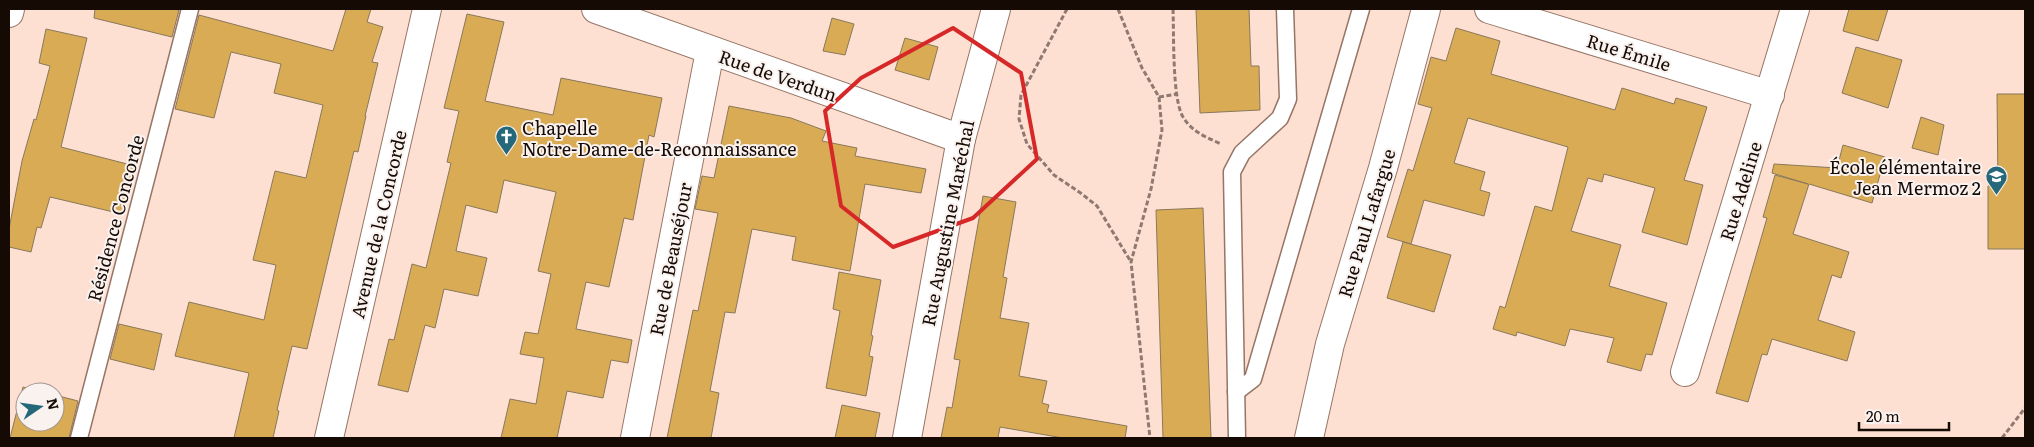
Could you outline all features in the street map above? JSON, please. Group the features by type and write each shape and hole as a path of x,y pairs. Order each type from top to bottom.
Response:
{"street":[{"path":"9,13 10,9"},
{"name":"Avenue de la Concorde","path":"329,438 427,9"},
{"name":"Rue de Verdun","path":"596,9 961,139"},
{"name":"Rue Augustine Maréchal","path":"907,438 961,139 996,9"},
{"name":"Rue Paul Lafargue","path":"1309,438 1330,344 1383,168 1426,9"},
{"name":"Rue Émile","path":"1489,9 1770,95"},
{"name":"Rue Adeline","path":"1685,372 1795,9"},
{"name":"Rue de Beauséjour","path":"635,438 710,51"}],"lane":[{"name":"Résidence Concorde","path":"79,438 190,9"},
{"path":"1237,438 1232,172 1242,153 1280,118 1288,99 1285,9"},
{"path":"1236,392 1253,379 1361,9"}],"path":[{"path":"1067,9 1021,95 1019,119 1026,144 1054,175 1097,206 1131,262"},
{"path":"1118,9 1142,68 1159,97 1162,130 1151,189 1131,262 1150,438"},
{"path":"1173,9 1177,94 1182,116 1197,132 1242,153"},
{"path":"1159,97 1177,94"},
{"path":"2002,438 2025,408"}],"highlighted area":[{"path":"953,28 1021,73 1037,159 973,218 893,247 841,206 825,111 861,78"}],"building":[{"path":"95,9 179,10 172,37 94,18"},
{"path":"346,9 371,9 367,22 383,27 372,62 378,63 358,152 354,151 307,349 292,346 277,410 279,411 273,438 234,438 249,373 175,356 189,302 264,320 276,265 253,260 275,171 306,178 323,105 274,93 281,64 231,52 214,118 175,109 199,15 333,51"},
{"path":"1196,9 1249,9 1251,66 1259,66 1260,110 1200,113"},
{"path":"1849,9 1888,9 1878,41 1843,31"},
{"path":"467,14 504,22 485,101 553,115 561,78 662,98 654,137 649,135 633,220 624,218 609,287 586,282 576,329 632,340 628,363 611,360 603,398 567,391 557,438 501,438 510,399 536,404 544,358 520,354 525,332 538,334 551,274 538,271 556,192 504,180 497,213 466,205 456,251 487,258 478,296 444,289 435,328 425,325 408,392 378,385 389,339 394,340 412,264 426,268 451,163 447,162 459,111 444,108"},
{"path":"832,18 854,24 845,55 823,51"},
{"path":"1456,28 1500,41 1491,74 1615,110 1622,88 1674,104 1676,98 1707,107 1684,180 1703,185 1687,245 1642,232 1655,188 1604,174 1602,182 1588,178 1571,231 1621,245 1609,286 1667,303 1652,355 1646,354 1641,371 1607,362 1614,338 1570,329 1565,346 1517,332 1516,336 1493,329 1500,306 1505,308 1535,206 1552,211 1568,147 1468,118 1454,163 1485,172 1480,190 1490,193 1484,216 1424,200 1411,244 1387,237 1408,169 1413,171 1432,108 1418,104 1431,57 1446,61"},
{"path":"46,29 87,38 61,147 135,166 122,214 50,197 41,228 37,227 31,252 9,247 9,229 22,161 34,119 36,120 50,66 39,63"},
{"path":"905,38 938,47 929,80 895,70"},
{"path":"1856,47 1902,60 1888,108 1842,93"},
{"path":"1997,94 2025,94 2025,249 1988,249 1988,186 1998,186"},
{"path":"729,106 791,118 826,131 822,141 857,148 855,156 926,169 921,193 865,184 850,271 792,260 796,237 752,229 735,313 725,312 710,391 719,393 711,438 667,438 693,310 698,311 718,213 695,209 702,176 714,178"},
{"path":"1921,117 1944,125 1938,155 1912,148"},
{"path":"1843,145 1885,157 1872,203 1809,184 1793,234 1849,252 1841,278 1832,275 1818,320 1855,332 1847,361 1772,339 1767,355 1762,354 1748,402 1716,393 1767,218 1763,217 1775,175 1808,184 1772,173 1774,164 1837,168"},
{"path":"983,196 1016,202 1003,277 1007,278 1000,318 1029,323 1019,376 1047,381 1042,403 1049,405 1047,412 1127,426 1125,438 1063,438 1000,427 998,438 941,438 947,407 952,408 960,360 954,359"},
{"path":"1203,208 1211,438 1163,438 1156,210"},
{"path":"1403,242 1451,255 1434,312 1387,298"},
{"path":"839,272 881,280 871,335 873,336 869,356 873,357 866,396 826,388 840,311 833,309"},
{"path":"119,324 162,334 154,370 110,359"},
{"path":"65,398 78,401 69,438 10,438 15,418 15,432 65,432"},
{"path":"842,405 880,413 875,438 835,438"}],"place":[{"name":"Chapelle Notre-Dame-de-Reconnaissance","path":"506,156"},
{"name":"École élémentaire Jean Mermoz 2","path":"1997,195"}]}
